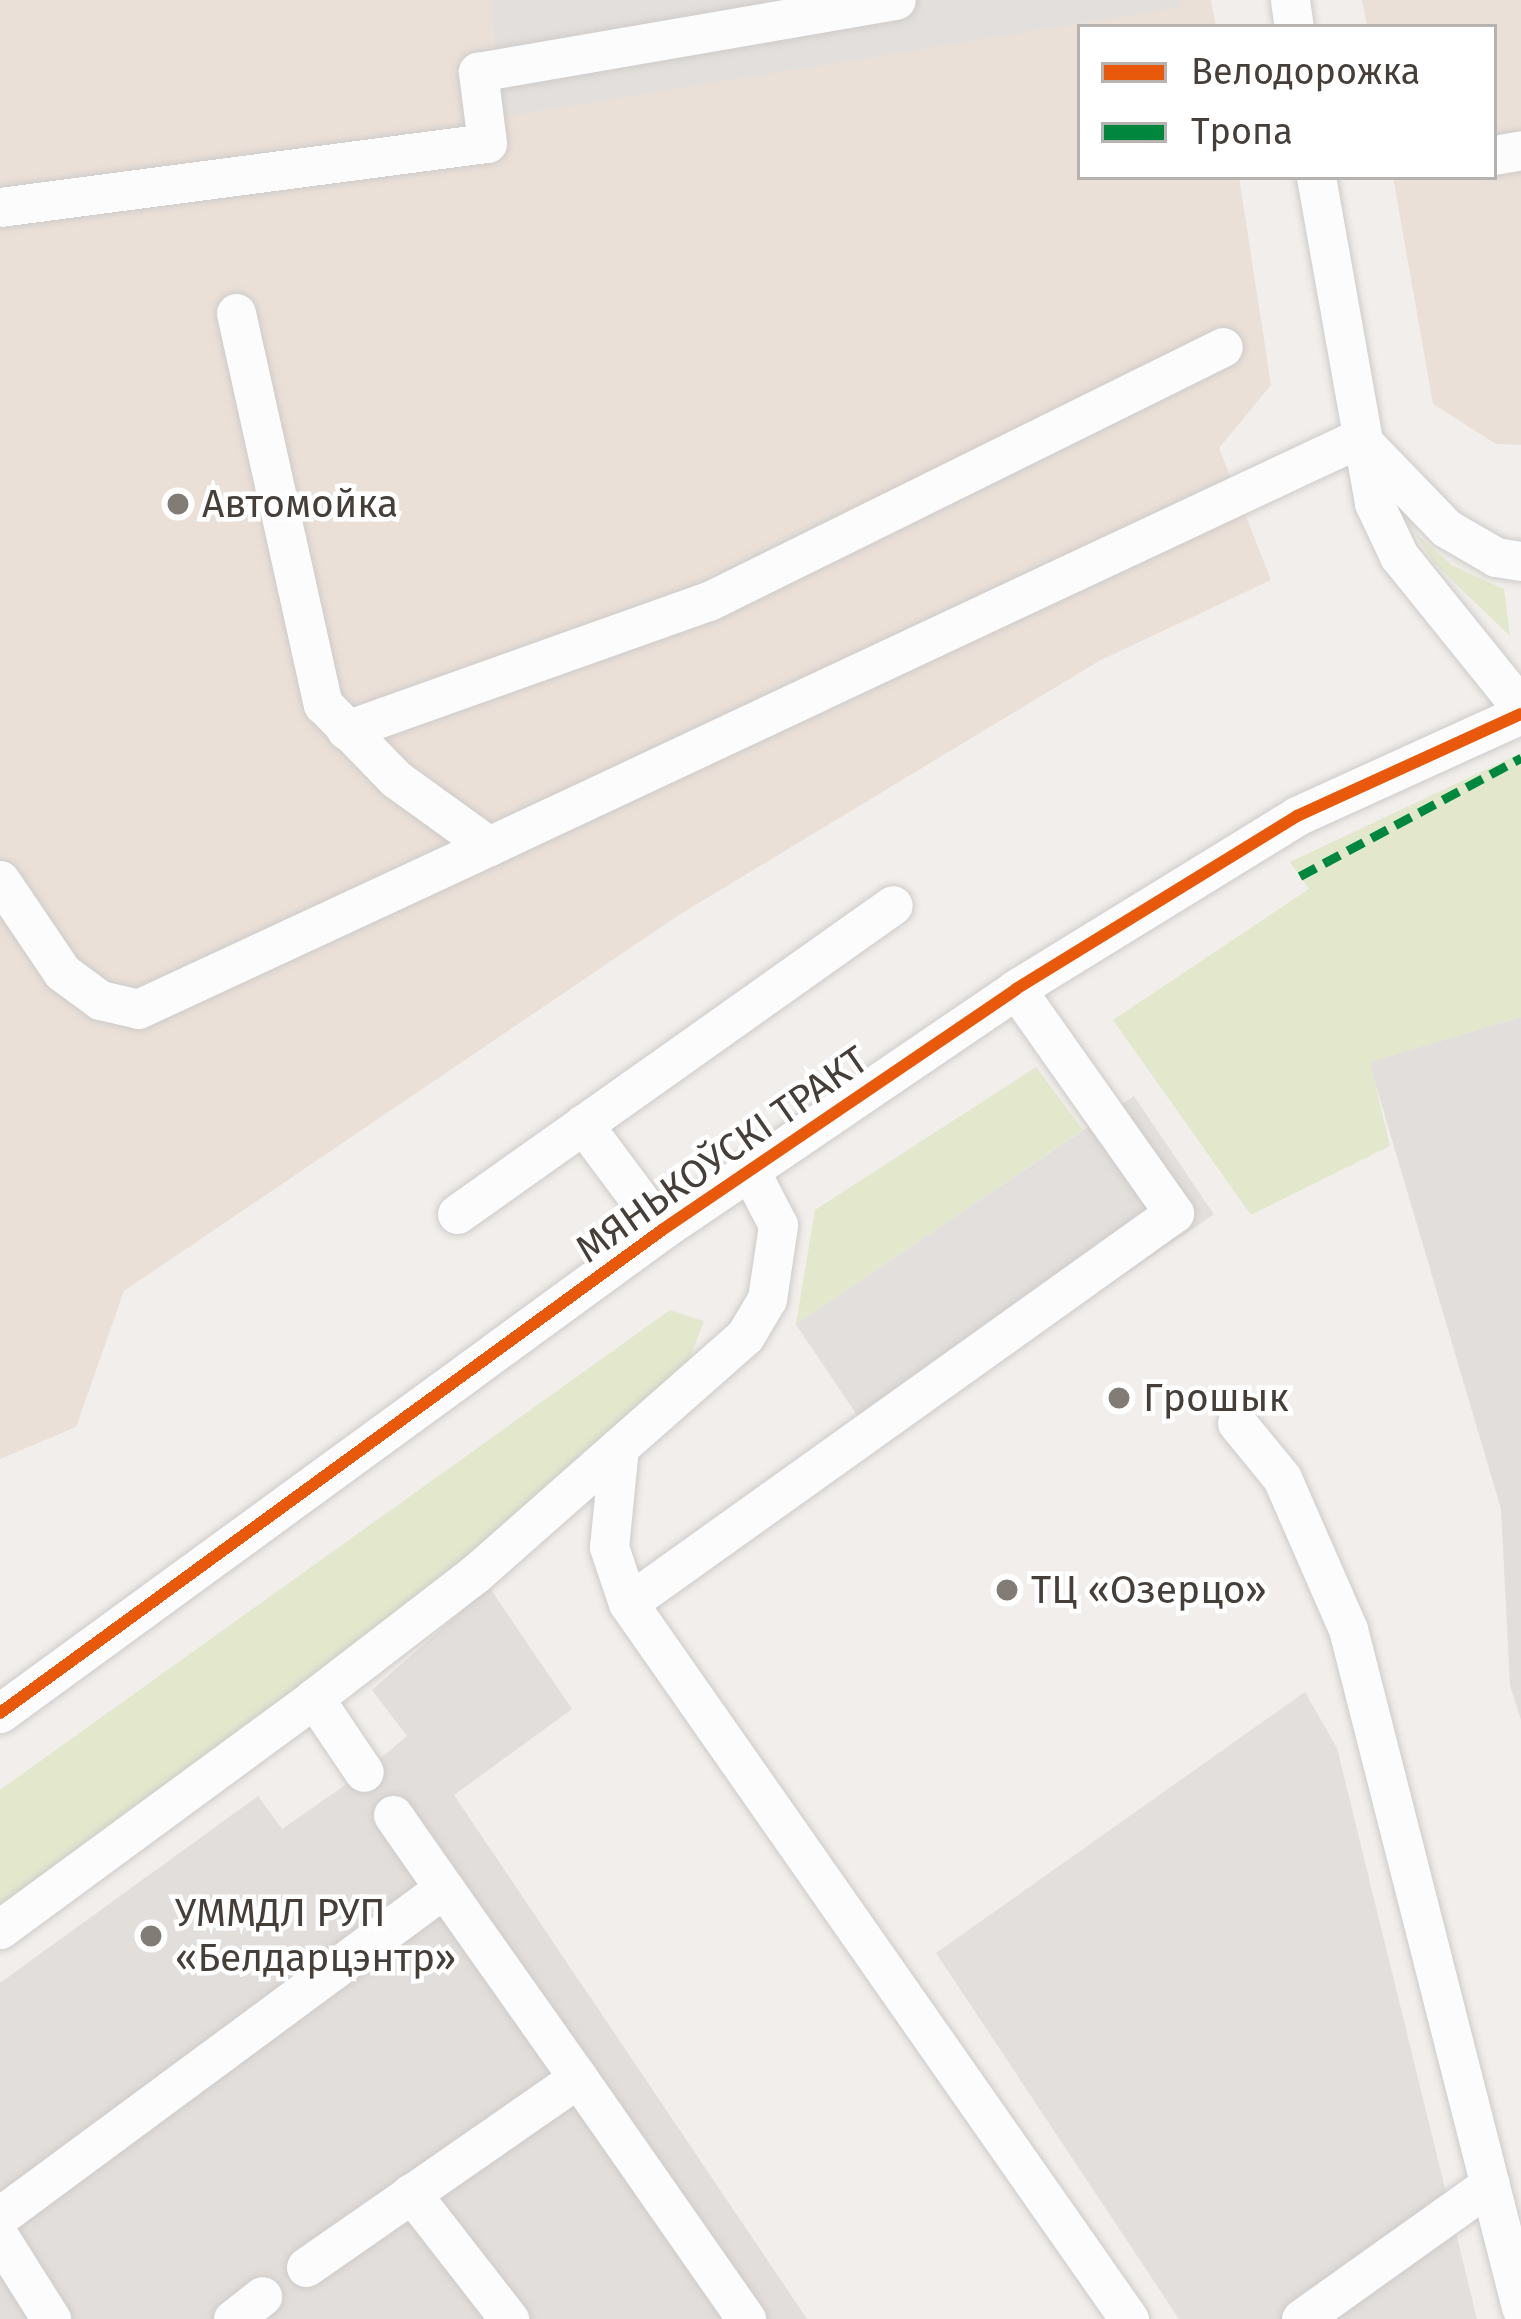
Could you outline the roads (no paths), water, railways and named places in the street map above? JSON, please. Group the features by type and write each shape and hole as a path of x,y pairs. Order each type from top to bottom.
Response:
{"street":[{"path":"0,207 487,143 478,72 896,0"},
{"path":"1316,180 1374,503 1399,556 1521,710"},
{"path":"236,313 323,704 396,779 490,845"},
{"path":"346,730 709,601 1223,347"},
{"path":"1359,438 1415,502 1509,559 1521,591"},
{"path":"0,880 62,972 100,1000 138,1009 1359,438"},
{"name":"МЯНЬКОЎСКІ ТРАКТ","path":"0,1713 662,1230 1016,989 1297,816 1521,710"},
{"path":"457,1214 893,904"},
{"path":"628,1603 1174,1213 1016,989"},
{"path":"583,1124 662,1230"},
{"path":"0,1929 475,1574 745,1336 767,1299 778,1225 749,1169"},
{"path":"1237,1423 1282,1478 1348,1629 1521,2307"},
{"path":"619,1448 610,1546 628,1603 1129,2319"},
{"path":"314,1698 364,1772"},
{"path":"393,1815 746,2319"},
{"path":"0,2216 444,1888"},
{"path":"306,2267 578,2078"},
{"path":"1301,2319 1490,2184"},
{"path":"411,2193 509,2319"},
{"path":"0,2238 51,2319"}],"place":[{"name":"Автомойка","path":"178,504"},
{"name":"Грошык","path":"1119,1398"},
{"name":"ТЦ «Озерцо»","path":"1007,1590"},
{"name":"УММДЛ РУП «Белдарцэнтр»","path":"151,1936"}]}
